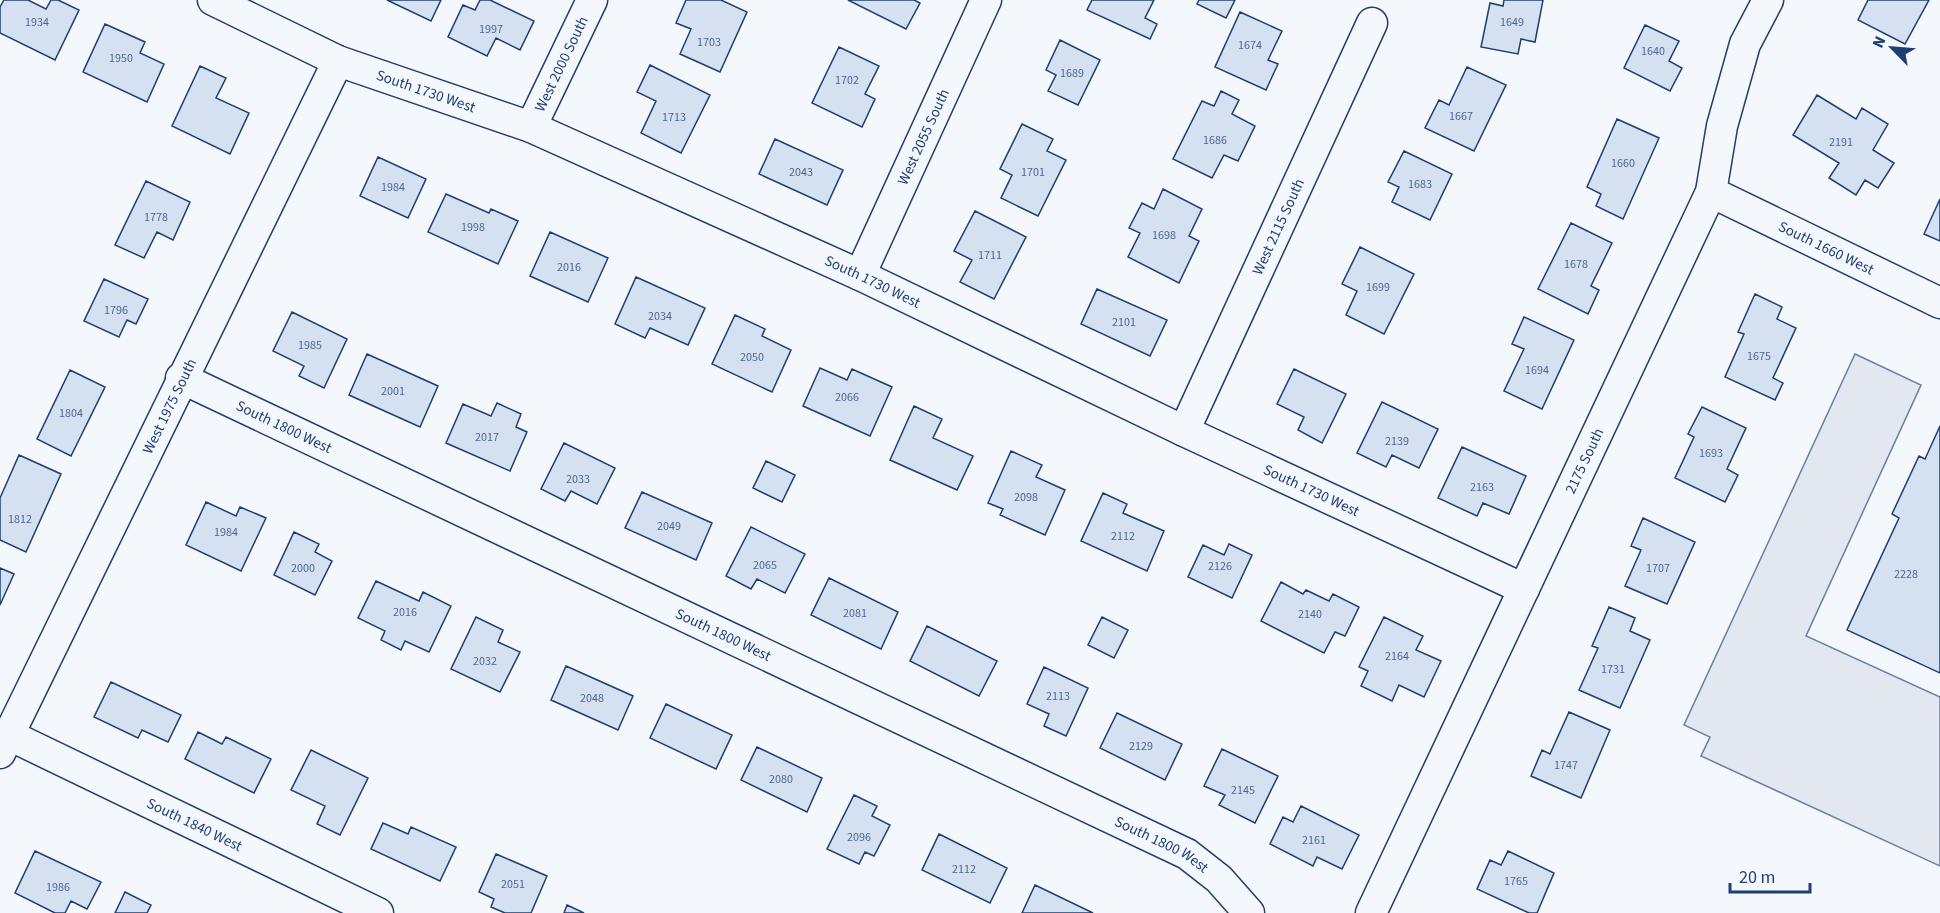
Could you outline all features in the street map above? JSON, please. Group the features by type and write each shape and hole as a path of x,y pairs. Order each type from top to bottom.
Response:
{"street":[{"name":"South 1730 West","path":"213,0 338,62 531,127 860,275 1184,431 1524,589"},
{"name":"West 2000 South","path":"531,127 592,0"},
{"name":"West 2055 South","path":"860,275 986,0"},
{"name":"2175 South","path":"1371,913 1711,192 1722,126 1745,44 1768,0"},
{"name":"West 2115 South","path":"1184,431 1372,23"},
{"name":"West 1975 South","path":"4,744 181,378 338,62"},
{"name":"South 1660 West","path":"1711,192 1940,303"},
{"name":"South 1800 West","path":"181,378 1187,854 1219,879 1249,913"},
{"name":"South 1840 West","path":"4,744 378,913"}],"shaded area":[{"path":"1855,354 1921,385 1806,636 1940,697 1940,866 1701,756 1710,737 1684,725"}],"building":[{"path":"4,0 28,0 46,9 51,0 58,0 79,10 55,60 0,33 0,7"},
{"path":"387,0 441,0 431,21"},
{"path":"480,0 490,0 534,21 520,50 496,38 487,56 448,37 463,5 475,10"},
{"path":"686,0 721,0 747,12 720,72 680,54 691,29 676,23"},
{"path":"848,0 914,0 920,3 906,29"},
{"path":"1092,0 1154,0 1145,18 1157,24 1150,39 1087,10"},
{"path":"1199,0 1235,0 1226,18 1197,4"},
{"path":"1504,0 1543,0 1535,42 1521,39 1518,54 1481,47 1490,3 1503,6"},
{"path":"1868,0 1929,0 1905,44 1858,20"},
{"path":"1240,12 1282,31 1268,60 1278,64 1266,90 1215,67"},
{"path":"105,24 145,42 140,53 164,64 147,102 83,72"},
{"path":"1645,25 1679,41 1669,61 1682,68 1670,91 1624,68"},
{"path":"1060,40 1100,60 1078,105 1048,91 1056,75 1046,70"},
{"path":"839,47 879,66 865,94 875,99 862,127 812,103"},
{"path":"650,65 710,95 681,153 641,133 656,101 637,92"},
{"path":"200,66 226,78 216,98 249,113 230,154 172,126"},
{"path":"1467,67 1506,85 1474,151 1425,128 1439,100 1449,105"},
{"path":"1221,91 1239,100 1232,114 1255,126 1238,161 1224,155 1212,178 1173,159 1202,101 1214,106"},
{"path":"1817,95 1856,119 1862,108 1888,124 1873,150 1894,163 1878,188 1865,180 1856,195 1829,178 1839,163 1793,135"},
{"path":"1617,119 1659,138 1623,219 1596,206 1601,194 1587,187"},
{"path":"1022,124 1053,139 1047,151 1066,160 1038,216 1001,198 1012,175 1000,169"},
{"path":"775,139 843,170 827,205 759,174"},
{"path":"1404,151 1452,174 1430,220 1392,202 1399,187 1388,182"},
{"path":"378,157 426,179 408,218 360,196"},
{"path":"146,181 190,202 173,240 157,232 144,258 115,245"},
{"path":"1163,189 1202,209 1189,236 1199,241 1179,283 1128,257 1140,233 1129,228 1142,203 1154,209"},
{"path":"446,194 489,213 491,209 518,221 498,264 428,232"},
{"path":"1940,199 1940,241 1924,234"},
{"path":"975,211 1026,237 994,299 960,282 972,260 954,251"},
{"path":"1571,223 1612,243 1591,286 1599,290 1588,314 1538,289"},
{"path":"550,232 608,258 588,302 530,276"},
{"path":"1360,247 1414,274 1384,334 1346,315 1357,291 1342,284"},
{"path":"636,277 705,308 688,345 650,328 645,338 615,324"},
{"path":"104,279 148,299 136,324 127,320 119,337 84,321"},
{"path":"1097,289 1167,320 1150,356 1081,324"},
{"path":"1755,294 1782,307 1777,319 1796,328 1773,378 1783,383 1775,400 1725,377 1744,334 1738,332"},
{"path":"292,312 347,339 324,388 299,376 304,366 273,351"},
{"path":"735,315 765,329 762,336 791,350 772,392 712,364"},
{"path":"1524,317 1574,340 1542,409 1504,391 1524,349 1512,344"},
{"path":"367,354 438,386 420,427 349,395"},
{"path":"820,368 847,380 852,369 892,387 870,436 803,406"},
{"path":"1294,369 1346,394 1322,443 1298,430 1304,417 1277,404"},
{"path":"70,370 105,387 71,456 37,439"},
{"path":"1382,402 1438,429 1419,468 1392,455 1386,467 1357,453"},
{"path":"497,403 521,414 516,427 527,432 510,471 446,443 463,404 491,416"},
{"path":"914,406 942,419 933,438 973,456 957,490 890,460"},
{"path":"1702,407 1746,428 1727,469 1738,475 1725,502 1675,478 1694,437 1688,434"},
{"path":"1940,426 1940,673 1847,630 1899,518 1892,514 1919,456 1925,459"},
{"path":"564,443 615,468 597,504 571,491 565,501 541,489"},
{"path":"1462,447 1526,476 1509,514 1483,503 1477,516 1438,498"},
{"path":"1011,451 1042,465 1036,477 1065,490 1045,535 1000,515 1003,509 988,503"},
{"path":"19,455 61,474 26,552 0,540 0,498"},
{"path":"766,461 795,475 782,502 753,488"},
{"path":"642,492 712,523 696,560 625,528"},
{"path":"1103,493 1127,504 1123,513 1164,531 1147,571 1081,541"},
{"path":"206,502 236,516 240,507 266,518 241,571 186,545"},
{"path":"1643,518 1695,542 1667,604 1625,586 1641,550 1631,546"},
{"path":"751,527 805,554 785,593 757,579 751,589 726,576"},
{"path":"294,532 319,544 315,552 332,561 315,595 274,575"},
{"path":"1229,544 1252,555 1232,598 1188,577 1203,545 1224,555"},
{"path":"0,568 14,574 0,605"},
{"path":"829,578 898,612 881,649 811,615"},
{"path":"376,581 419,601 423,592 451,606 429,652 405,641 401,650 381,640 385,631 358,618"},
{"path":"1281,582 1303,594 1306,590 1329,601 1333,594 1359,607 1345,636 1335,632 1324,653 1261,621"},
{"path":"1609,607 1635,618 1630,631 1650,640 1620,708 1579,690 1598,648 1592,646"},
{"path":"476,617 503,630 498,642 520,652 500,692 451,669"},
{"path":"1102,617 1128,630 1114,658 1088,645"},
{"path":"1384,617 1423,636 1416,650 1441,661 1424,697 1399,685 1392,701 1361,686 1368,671 1359,667"},
{"path":"927,626 997,661 979,696 910,661"},
{"path":"566,666 633,696 618,730 551,700"},
{"path":"1044,667 1088,688 1066,736 1044,726 1049,714 1027,704"},
{"path":"111,682 181,715 168,742 142,730 138,738 94,717"},
{"path":"666,704 732,735 716,769 650,738"},
{"path":"1569,712 1610,730 1581,798 1531,776 1542,750 1550,754"},
{"path":"1117,713 1182,744 1165,780 1100,748"},
{"path":"198,732 222,744 226,737 271,759 254,793 185,759"},
{"path":"757,747 822,778 807,812 741,780"},
{"path":"1222,749 1278,776 1255,823 1219,805 1225,795 1204,786"},
{"path":"311,750 368,778 340,835 317,824 325,806 291,790"},
{"path":"854,795 877,806 872,816 890,825 874,856 865,852 859,864 827,849"},
{"path":"1301,806 1359,835 1342,869 1317,857 1313,866 1270,844 1283,817 1293,822"},
{"path":"383,823 408,834 411,827 456,847 440,881 371,849"},
{"path":"939,834 1007,868 990,903 922,870"},
{"path":"35,851 101,882 87,909 71,901 65,913 55,913 15,893"},
{"path":"1508,851 1554,873 1537,913 1529,913 1477,889 1490,860 1501,865"},
{"path":"496,854 547,876 531,913 505,913 491,907 494,899 479,892"},
{"path":"1035,885 1093,913 1022,913"},
{"path":"125,892 151,905 147,913 115,913"},
{"path":"567,905 584,913 564,913"}]}
